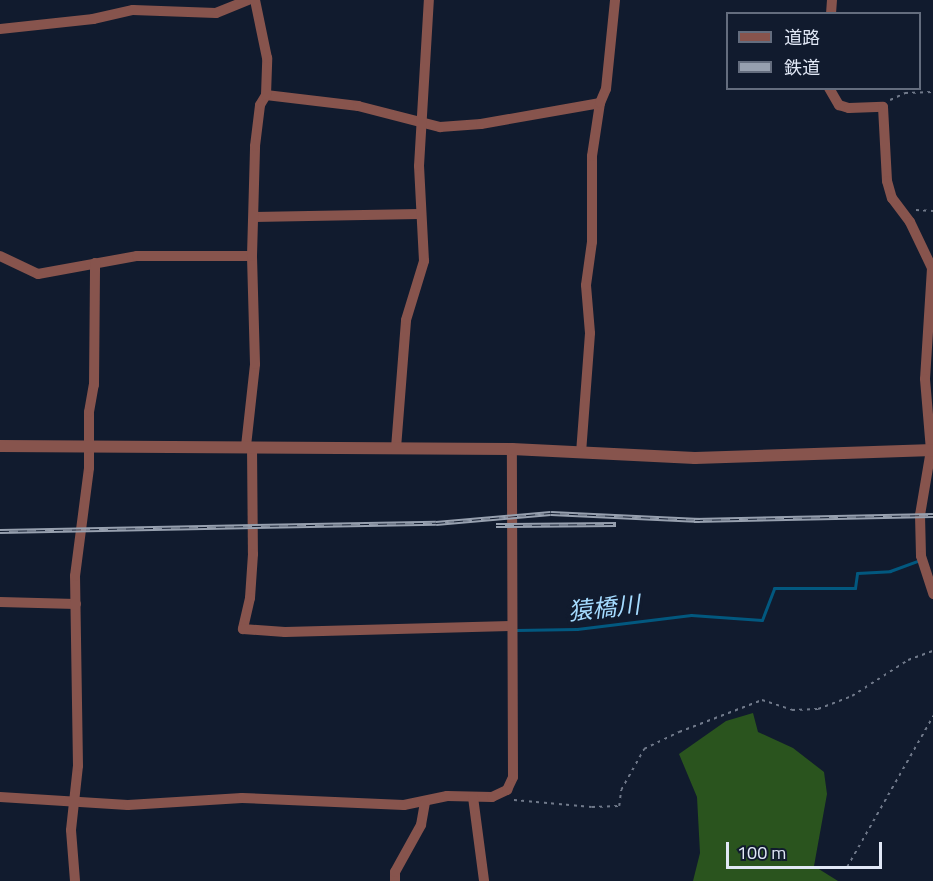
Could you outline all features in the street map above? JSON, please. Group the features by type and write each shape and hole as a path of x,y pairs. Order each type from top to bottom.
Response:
{"street":[{"path":"0,29 93,19 133,10 216,13 249,0"},
{"path":"255,0 267,58 266,96 257,121 252,256 255,364 249,447 253,554 250,598 243,629 285,632 511,629"},
{"path":"396,448 406,320 424,261 419,214 429,0"},
{"path":"580,453 590,333 586,285 592,242 592,156 600,103 606,89 615,0"},
{"path":"830,90 840,105 849,108 883,107 887,181 932,268 925,379 932,450 920,515 922,559 933,594"},
{"path":"266,96 358,106 422,124 481,124 600,103"},
{"path":"254,218 419,214"},
{"path":"0,256 38,274 137,256 252,256"},
{"path":"75,881 73,799 78,766 75,604 94,385 95,263"},
{"path":"0,446 512,449 770,458 932,450"},
{"path":"0,797 73,799 128,805 242,798 404,805 425,803 447,796 492,797 507,790 513,777 512,449"},
{"path":"0,602 75,604"},
{"path":"473,798 484,881"},
{"path":"395,881 395,873 421,825 425,803"}],"path":[{"path":"883,107 905,93 933,92"},
{"path":"902,213 933,211"},
{"path":"507,790 515,802 619,806 621,790 644,749 762,700 792,710 818,709 852,696 908,660 933,651"},
{"path":"847,867 933,716"}],"green space":[{"path":"753,713 758,732 793,748 824,772 827,794 814,866 838,881 693,881 700,853 697,797 679,754 726,721"}],"waterway":[{"name":"猿橋川","path":"516,630 577,629 691,615 762,620 774,588 855,588 857,573 890,571 921,560"}],"railway":[{"path":"0,531 436,523 551,513 700,520"},
{"path":"694,520 933,515"},
{"path":"496,525 616,524"}]}
